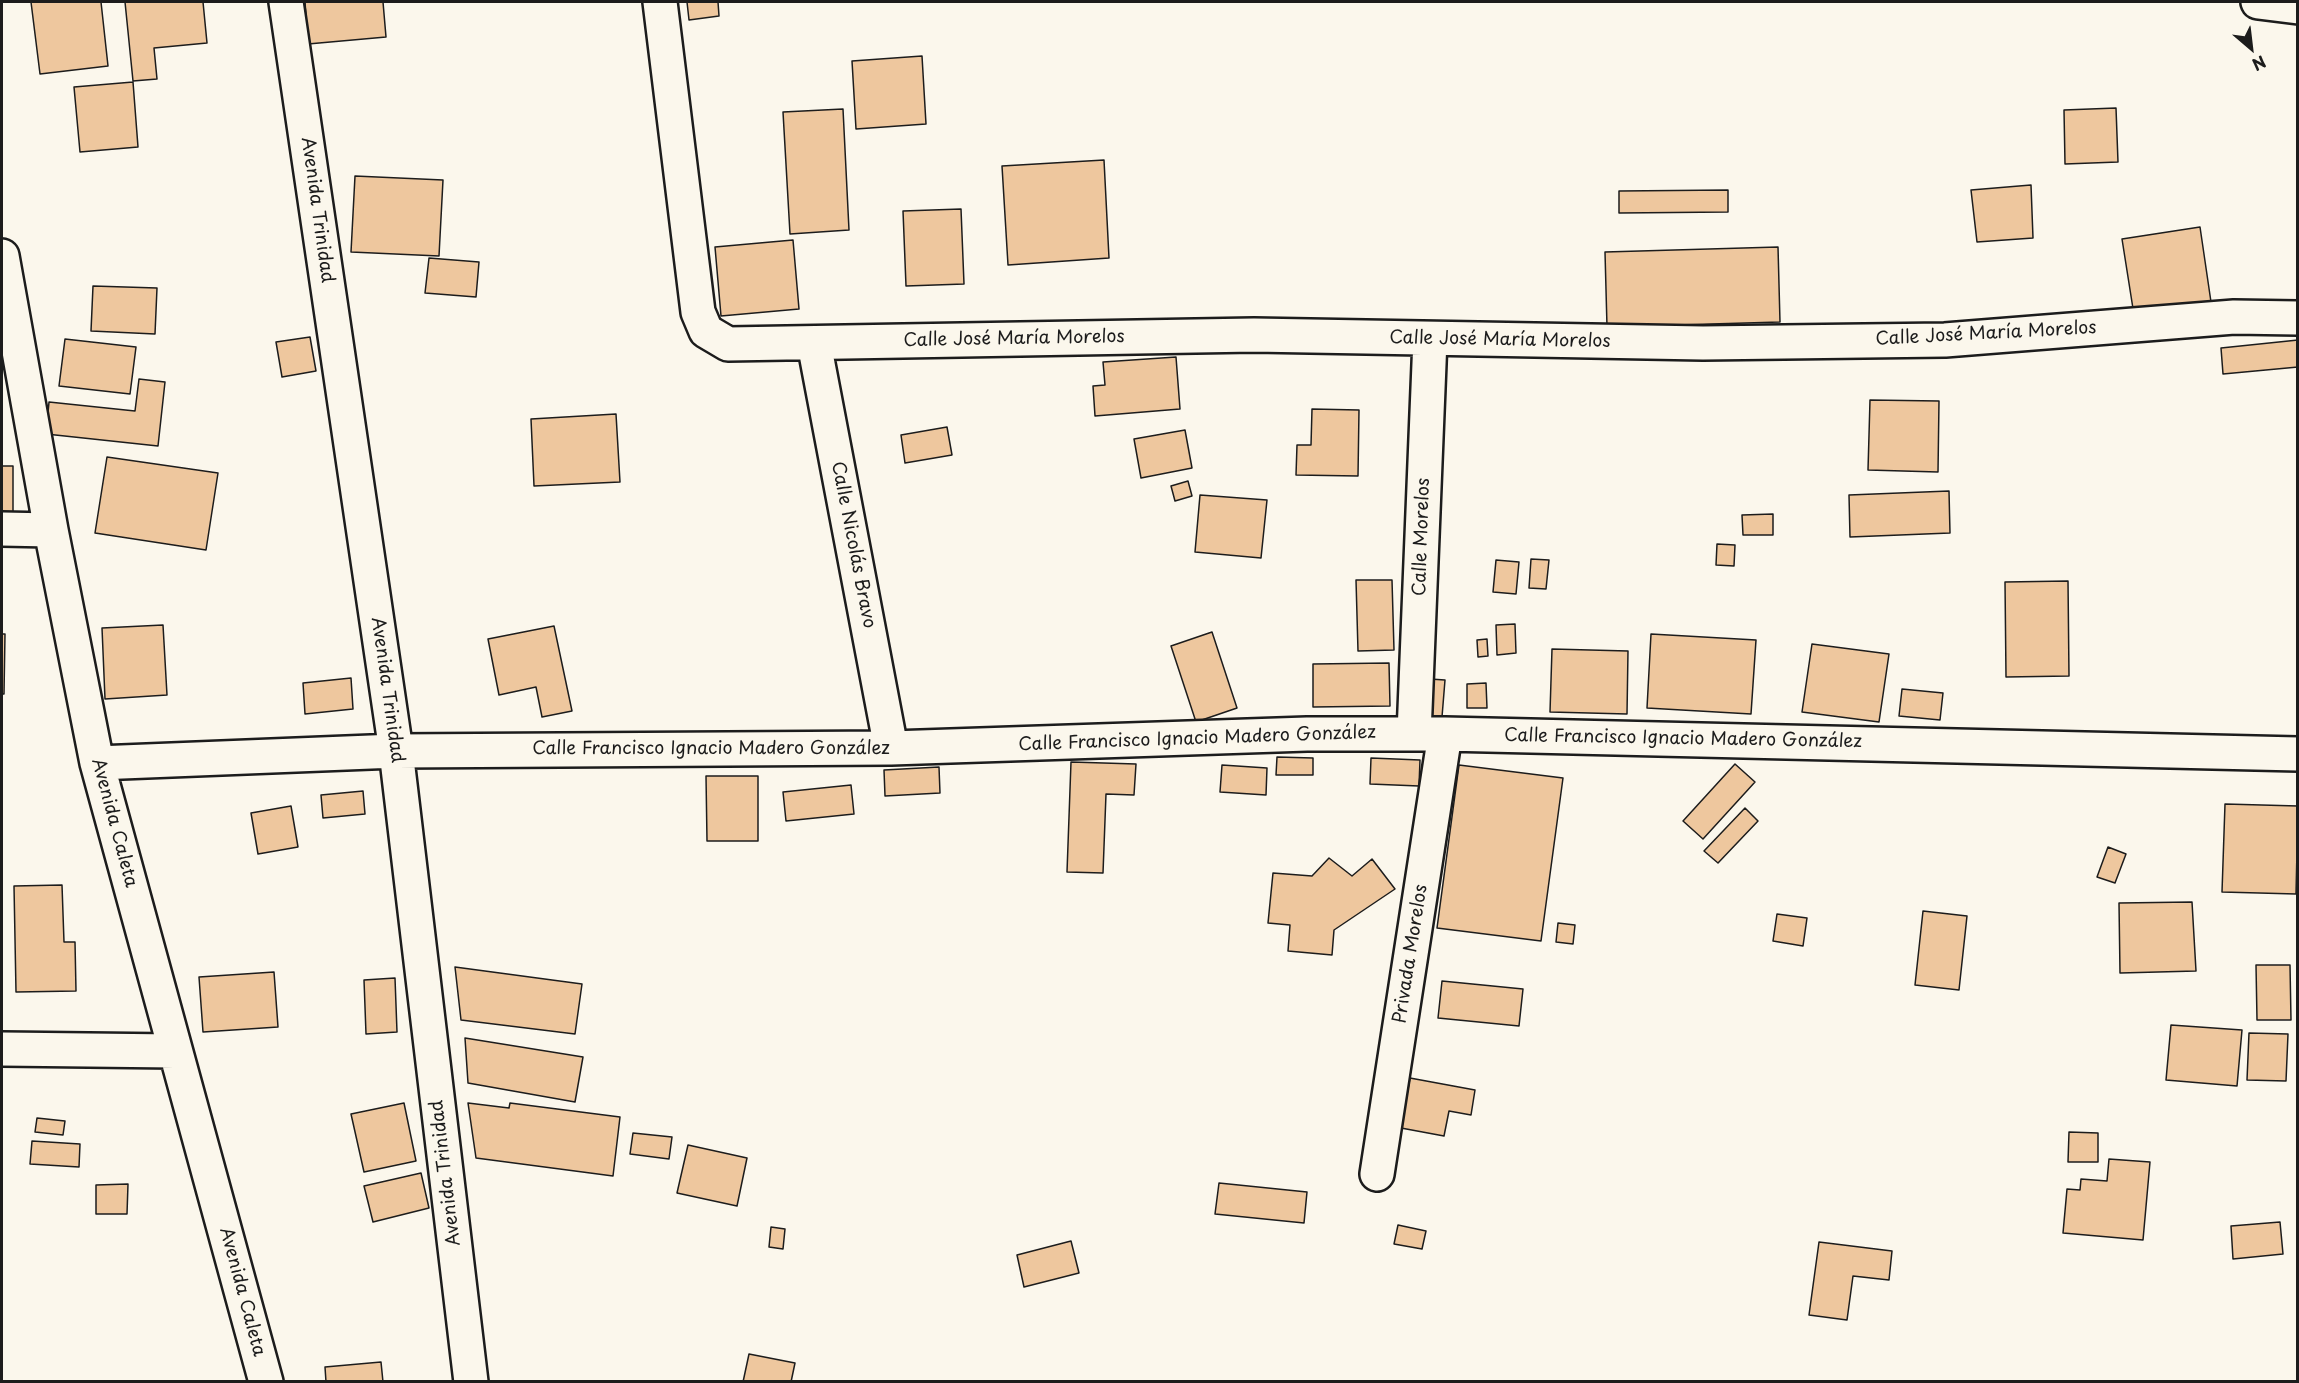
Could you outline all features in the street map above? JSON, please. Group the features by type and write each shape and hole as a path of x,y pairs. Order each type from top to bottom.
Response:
{"street":[{"name":"Avenida Trinidad","path":"286,2 396,751 471,1382"},
{"name":"Calle José María Morelos","path":"660,2 698,312 706,330 728,344 1254,335 1703,343 1945,340 2234,317 2298,318"},
{"path":"2258,2 2298,7"},
{"name":"Avenida Caleta","path":"2,256 51,530 97,763 266,1382"},
{"name":"Calle Morelos","path":"1429,734 1430,339"},
{"name":"Calle Nicolás Bravo","path":"814,343 891,748"},
{"path":"2,529 51,530"},
{"name":"Calle Francisco Ignacio Madero González","path":"97,763 396,751 891,748 1295,735 1429,734 2298,754"},
{"name":"Privada Morelos","path":"1377,1174 1429,734"},
{"path":"2,1049 175,1051"}],"building":[{"path":"31,2 101,2 108,66 40,74"},
{"path":"125,2 203,2 207,43 154,48 157,79 133,81"},
{"path":"305,2 383,2 386,37 308,44"},
{"path":"687,2 718,2 719,16 689,20"},
{"path":"922,56 926,124 856,129 852,61"},
{"path":"133,82 138,147 80,152 74,87"},
{"path":"2116,108 2118,162 2065,164 2064,110"},
{"path":"843,109 849,230 790,234 783,112"},
{"path":"1104,160 1109,258 1008,265 1002,166"},
{"path":"355,176 443,180 439,256 351,252"},
{"path":"2031,185 2033,238 1977,242 1971,190"},
{"path":"1728,190 1728,212 1619,213 1619,191"},
{"path":"961,209 964,284 906,286 903,211"},
{"path":"2200,227 2211,302 2134,315 2122,239"},
{"path":"793,240 799,309 721,316 715,247"},
{"path":"1778,247 1780,322 1607,327 1605,252"},
{"path":"429,258 479,262 476,297 425,293"},
{"path":"93,286 157,288 155,334 91,331"},
{"path":"310,337 316,371 282,377 276,342"},
{"path":"65,339 136,347 130,394 59,386"},
{"path":"2298,340 2298,367 2223,374 2221,348"},
{"path":"1176,357 1180,409 1095,416 1093,386 1105,385 1103,362"},
{"path":"139,379 165,382 158,446 46,434 49,402 135,411"},
{"path":"1870,400 1939,401 1938,472 1868,470"},
{"path":"1312,409 1359,410 1358,476 1296,475 1297,445 1311,445"},
{"path":"616,414 620,482 534,486 531,419"},
{"path":"947,427 952,455 905,463 901,435"},
{"path":"1185,430 1192,468 1141,478 1134,439"},
{"path":"107,457 218,473 206,550 95,533"},
{"path":"2,466 13,466 13,513 2,513"},
{"path":"1188,481 1192,496 1175,501 1171,486"},
{"path":"1949,491 1950,533 1850,537 1849,495"},
{"path":"1200,495 1267,500 1261,558 1195,552"},
{"path":"1773,514 1773,535 1743,535 1742,515"},
{"path":"1717,544 1735,545 1734,566 1716,565"},
{"path":"1531,559 1549,560 1546,589 1529,588"},
{"path":"1496,560 1519,562 1516,594 1493,592"},
{"path":"1356,580 1392,580 1394,650 1358,651"},
{"path":"2068,581 2069,676 2006,677 2005,582"},
{"path":"1515,624 1516,653 1497,655 1496,625"},
{"path":"163,625 167,695 105,699 102,628"},
{"path":"554,626 572,711 542,717 536,687 499,695 488,639"},
{"path":"1212,632 1237,708 1196,722 1171,646"},
{"path":"2,634 5,634 4,694 2,694"},
{"path":"1651,634 1756,640 1751,714 1647,708"},
{"path":"1487,639 1488,656 1478,657 1477,640"},
{"path":"1812,644 1889,654 1879,722 1802,712"},
{"path":"1552,649 1628,651 1627,714 1550,712"},
{"path":"1389,663 1390,706 1313,707 1313,664"},
{"path":"351,678 353,709 305,714 303,683"},
{"path":"1430,679 1445,680 1442,717 1427,716"},
{"path":"1486,683 1487,708 1467,708 1467,684"},
{"path":"1902,689 1943,693 1940,720 1899,716"},
{"path":"1277,757 1313,758 1313,775 1276,775"},
{"path":"1371,758 1420,760 1419,786 1370,784"},
{"path":"1071,762 1136,764 1134,795 1106,794 1103,873 1067,872"},
{"path":"1735,764 1755,782 1703,839 1683,821"},
{"path":"1222,765 1267,768 1266,795 1220,792"},
{"path":"1459,765 1563,778 1541,941 1437,928"},
{"path":"939,767 940,793 885,796 884,770"},
{"path":"706,776 758,776 758,841 707,841"},
{"path":"851,785 854,814 786,821 783,792"},
{"path":"363,791 365,814 323,818 321,795"},
{"path":"2225,804 2298,806 2296,894 2222,892"},
{"path":"291,806 298,847 258,854 251,813"},
{"path":"1745,808 1758,821 1718,863 1704,851"},
{"path":"2108,847 2126,854 2115,883 2097,877"},
{"path":"1329,858 1352,876 1372,859 1395,889 1334,930 1332,955 1288,951 1290,925 1268,923 1273,873 1312,876"},
{"path":"62,885 64,942 75,942 76,991 16,992 14,886"},
{"path":"2192,902 2196,971 2120,973 2119,903"},
{"path":"1923,911 1967,916 1959,990 1915,985"},
{"path":"1777,914 1807,918 1803,946 1773,941"},
{"path":"1558,923 1575,925 1573,944 1556,942"},
{"path":"2256,965 2290,965 2291,1020 2257,1020"},
{"path":"455,967 582,984 575,1034 461,1020"},
{"path":"274,972 278,1027 203,1032 199,977"},
{"path":"395,978 397,1032 366,1034 364,980"},
{"path":"1442,981 1523,989 1519,1026 1438,1018"},
{"path":"2171,1025 2242,1030 2237,1086 2166,1080"},
{"path":"2249,1033 2288,1034 2286,1081 2247,1080"},
{"path":"465,1038 583,1057 575,1102 468,1083"},
{"path":"1410,1078 1475,1090 1471,1115 1449,1111 1444,1136 1401,1128"},
{"path":"404,1103 416,1161 364,1172 351,1114"},
{"path":"468,1103 509,1108 510,1103 620,1117 613,1176 476,1158"},
{"path":"37,1118 65,1121 63,1135 35,1132"},
{"path":"2069,1132 2098,1133 2098,1162 2068,1162"},
{"path":"633,1133 672,1137 669,1159 630,1154"},
{"path":"32,1141 80,1144 79,1167 30,1164"},
{"path":"688,1145 747,1158 737,1206 677,1193"},
{"path":"2109,1159 2150,1162 2143,1240 2063,1233 2067,1189 2080,1190 2081,1179 2107,1181"},
{"path":"421,1173 429,1208 373,1222 364,1186"},
{"path":"1219,1183 1307,1192 1304,1223 1215,1214"},
{"path":"128,1184 127,1214 96,1214 96,1185"},
{"path":"2280,1222 2283,1254 2233,1259 2231,1226"},
{"path":"1398,1225 1426,1231 1422,1249 1394,1244"},
{"path":"771,1227 785,1229 783,1249 769,1247"},
{"path":"1071,1241 1079,1273 1024,1287 1017,1255"},
{"path":"1819,1242 1892,1251 1889,1280 1853,1276 1847,1320 1809,1315"},
{"path":"749,1354 795,1363 791,1382 743,1382"},
{"path":"381,1362 383,1382 326,1382 325,1367"}]}
